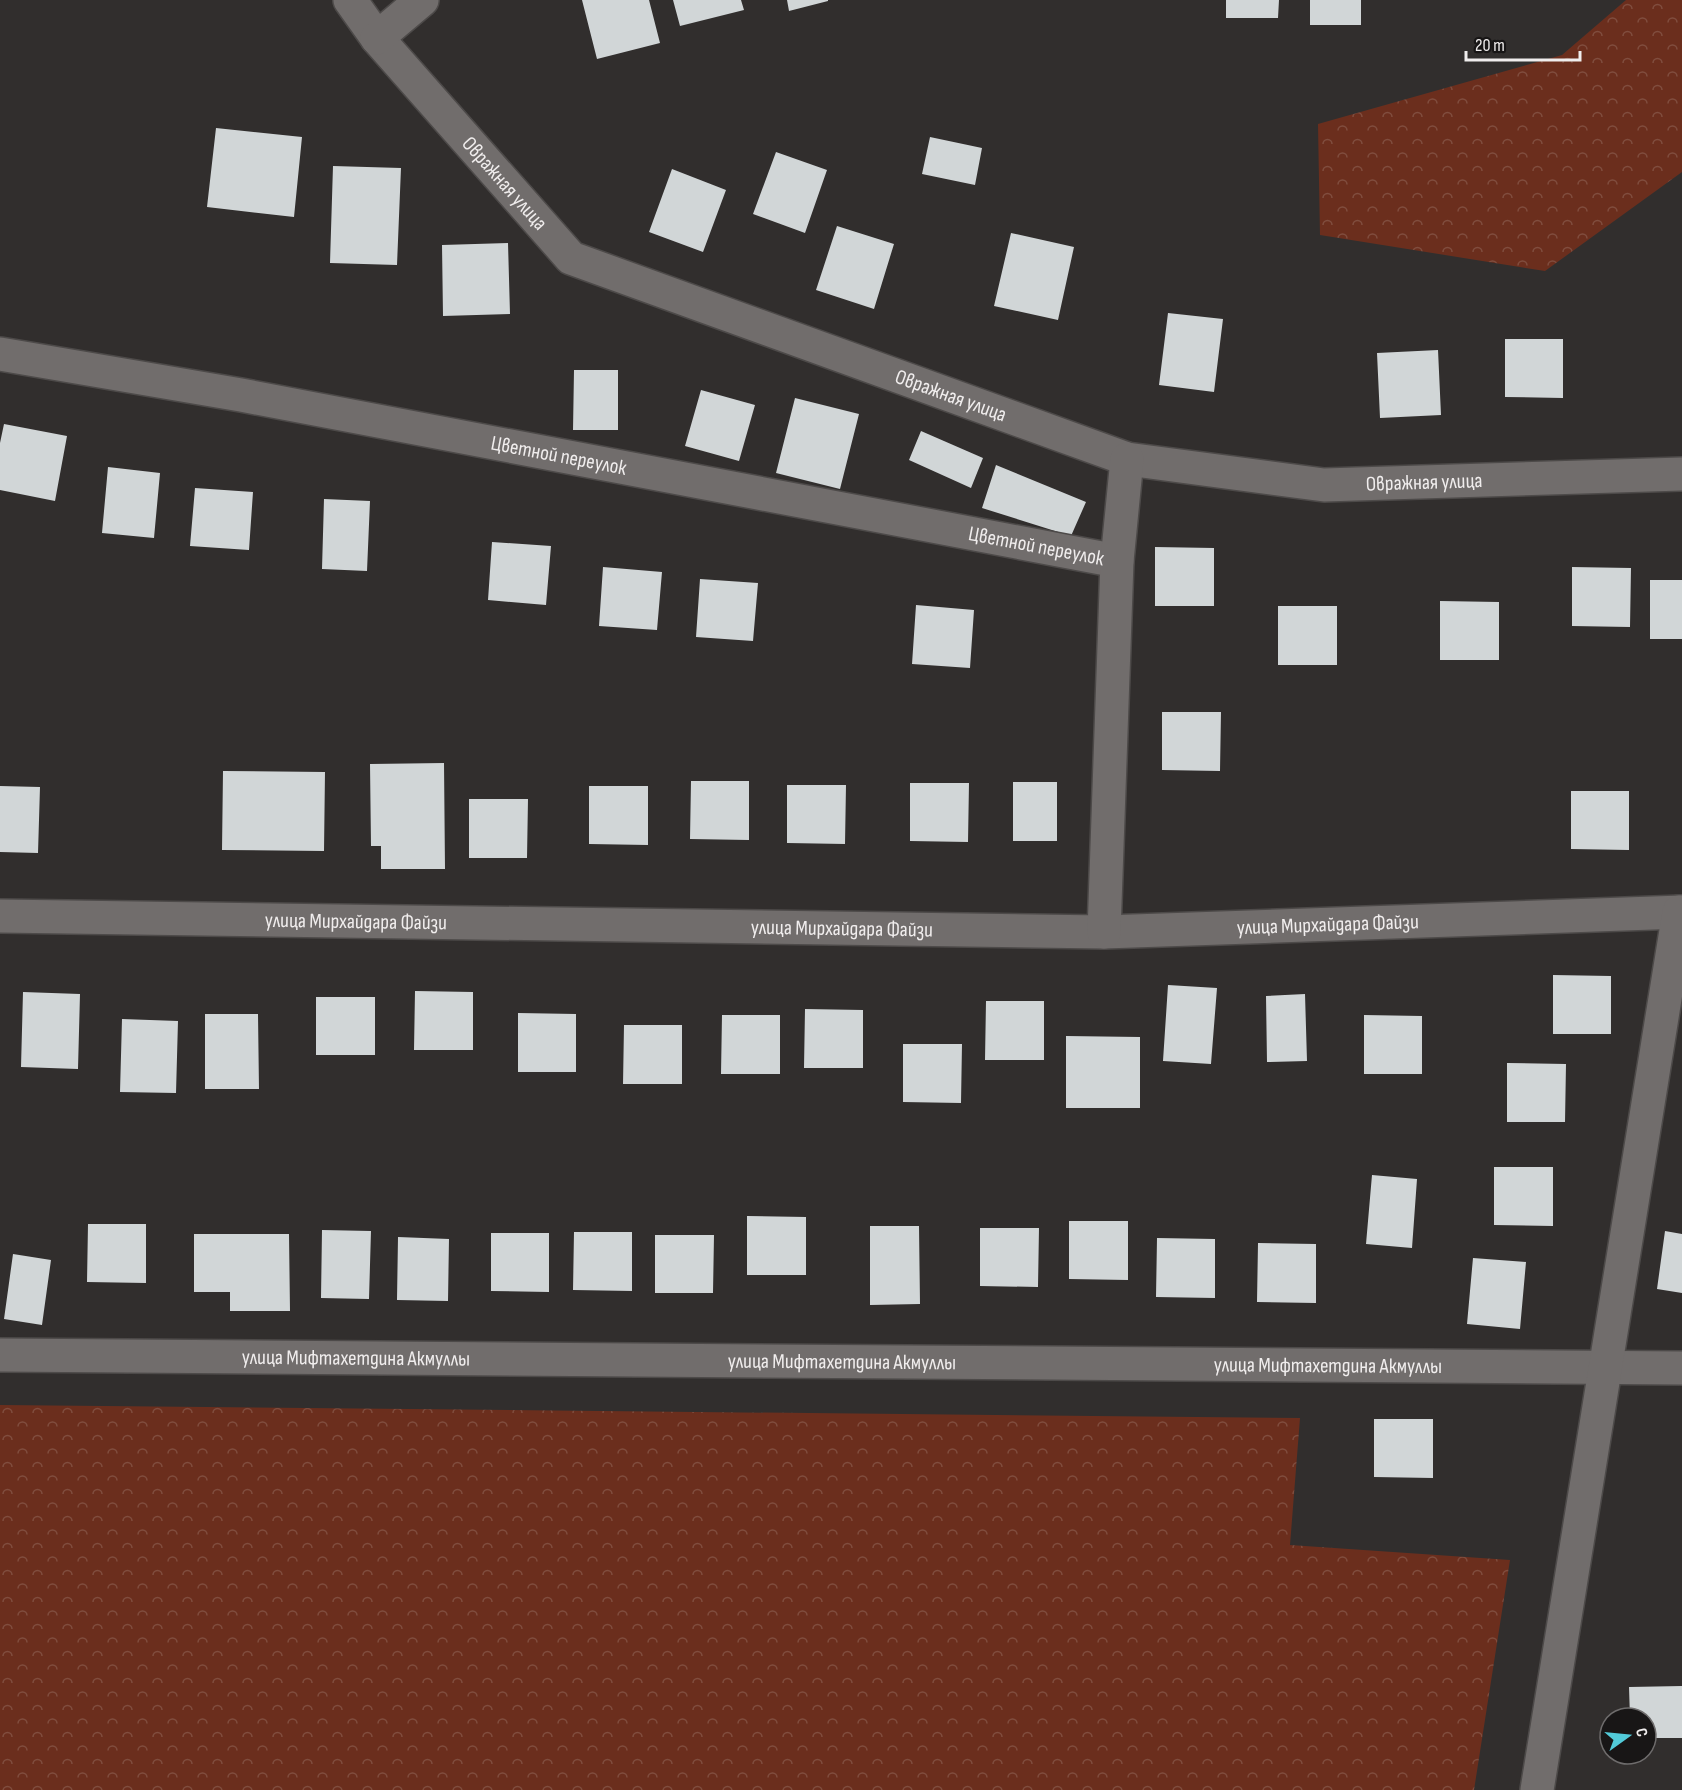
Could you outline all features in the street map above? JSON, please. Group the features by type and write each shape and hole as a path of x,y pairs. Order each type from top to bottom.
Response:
{"street":[{"name":"Овражная улица","path":"350,0 377,38 571,258 1127,459 1324,485 1682,474"},
{"path":"377,38 422,0"},
{"name":"Цветной переулок","path":"0,354 241,395 1117,561"},
{"path":"1104,932 1117,561 1127,459"},
{"path":"1537,1790 1681,912"},
{"name":"улица Мирхайдара Файзи","path":"0,916 1104,932 1681,912"},
{"name":"улица Мифтахетдина Акмуллы","path":"0,1356 1682,1368"}],"green space":[{"path":"1626,0 1682,0 1682,172 1545,271 1320,235 1318,124 1562,55"},
{"path":"0,1405 1300,1418 1290,1545 1510,1560 1474,1790 0,1790"}],"building":[{"path":"582,0 649,0 660,43 597,59"},
{"path":"673,0 741,0 744,10 680,26"},
{"path":"787,0 828,0 828,1 789,11"},
{"path":"1226,0 1279,0 1278,18 1226,18"},
{"path":"1310,0 1361,0 1361,25 1310,25"},
{"path":"216,128 302,137 294,217 207,207"},
{"path":"930,137 982,148 975,185 922,174"},
{"path":"776,152 827,170 805,233 753,214"},
{"path":"333,166 401,168 397,265 330,263"},
{"path":"672,169 726,190 703,252 649,232"},
{"path":"837,226 894,244 874,309 816,290"},
{"path":"1011,233 1074,247 1058,320 994,306"},
{"path":"508,243 510,314 443,316 442,245"},
{"path":"1168,313 1223,319 1214,392 1159,385"},
{"path":"1505,339 1563,339 1563,398 1505,397"},
{"path":"1438,350 1441,415 1380,418 1377,353"},
{"path":"574,370 618,370 618,430 573,430"},
{"path":"701,390 755,405 739,461 685,446"},
{"path":"795,398 859,414 840,489 776,473"},
{"path":"4,424 67,436 55,501 0,490 0,443"},
{"path":"921,431 983,458 971,488 909,460"},
{"path":"996,465 1086,502 1071,536 982,508"},
{"path":"108,467 160,473 154,538 102,533"},
{"path":"195,488 253,492 249,550 190,546"},
{"path":"324,499 370,501 367,571 322,569"},
{"path":"492,542 551,546 546,605 488,600"},
{"path":"1155,547 1214,548 1214,606 1155,606"},
{"path":"603,567 662,572 657,630 599,626"},
{"path":"1572,567 1631,568 1630,627 1572,626"},
{"path":"700,579 758,583 753,641 696,637"},
{"path":"1650,580 1682,580 1682,639 1650,639"},
{"path":"1440,601 1499,602 1499,660 1440,660"},
{"path":"916,605 974,610 970,668 912,664"},
{"path":"1278,606 1337,606 1337,665 1278,665"},
{"path":"1162,712 1221,712 1220,771 1162,770"},
{"path":"444,763 445,869 381,869 381,846 371,846 370,764"},
{"path":"223,771 325,772 324,851 222,850"},
{"path":"691,781 749,781 749,840 690,839"},
{"path":"1013,782 1057,782 1057,841 1013,841"},
{"path":"910,783 969,783 968,842 910,841"},
{"path":"787,785 846,785 845,844 787,843"},
{"path":"0,786 40,787 38,853 0,852"},
{"path":"589,786 648,786 648,845 589,844"},
{"path":"1571,791 1629,791 1629,850 1571,849"},
{"path":"469,799 528,799 527,858 469,858"},
{"path":"1553,975 1611,976 1611,1034 1553,1034"},
{"path":"1168,985 1217,988 1211,1064 1163,1061"},
{"path":"415,991 473,992 473,1050 414,1050"},
{"path":"23,992 80,994 78,1069 21,1067"},
{"path":"1305,994 1307,1061 1267,1062 1266,996"},
{"path":"316,997 375,997 375,1055 316,1055"},
{"path":"986,1001 1044,1001 1044,1060 985,1060"},
{"path":"805,1009 863,1010 863,1068 804,1068"},
{"path":"518,1013 576,1014 576,1072 518,1072"},
{"path":"205,1014 258,1014 259,1089 205,1089"},
{"path":"722,1015 780,1015 780,1074 721,1074"},
{"path":"1364,1015 1422,1016 1422,1074 1364,1074"},
{"path":"122,1019 178,1021 176,1093 120,1092"},
{"path":"624,1025 682,1025 682,1084 623,1084"},
{"path":"1066,1036 1140,1037 1140,1108 1066,1108"},
{"path":"903,1044 962,1044 961,1103 903,1102"},
{"path":"1507,1063 1566,1064 1565,1122 1507,1122"},
{"path":"1494,1167 1553,1167 1553,1226 1494,1225"},
{"path":"1372,1175 1417,1179 1412,1248 1366,1244"},
{"path":"747,1216 806,1217 806,1275 747,1275"},
{"path":"1069,1221 1128,1221 1128,1280 1069,1279"},
{"path":"88,1224 146,1224 146,1283 87,1282"},
{"path":"870,1226 919,1226 920,1304 870,1305"},
{"path":"980,1228 1039,1228 1038,1287 980,1286"},
{"path":"322,1230 371,1231 369,1299 321,1298"},
{"path":"1665,1231 1682,1234 1682,1293 1657,1289"},
{"path":"574,1232 632,1232 632,1291 573,1290"},
{"path":"491,1233 549,1233 549,1292 491,1291"},
{"path":"194,1234 289,1234 290,1311 230,1311 230,1292 194,1292"},
{"path":"655,1235 714,1235 713,1293 655,1293"},
{"path":"398,1237 449,1239 448,1301 397,1300"},
{"path":"1157,1238 1215,1239 1215,1298 1156,1297"},
{"path":"1258,1243 1316,1244 1316,1303 1257,1302"},
{"path":"13,1254 51,1260 42,1325 4,1319"},
{"path":"1473,1258 1526,1262 1520,1329 1467,1324"},
{"path":"1374,1419 1433,1419 1433,1478 1374,1477"},
{"path":"1682,1686 1682,1738 1658,1738 1658,1706 1630,1706 1629,1687"}]}
